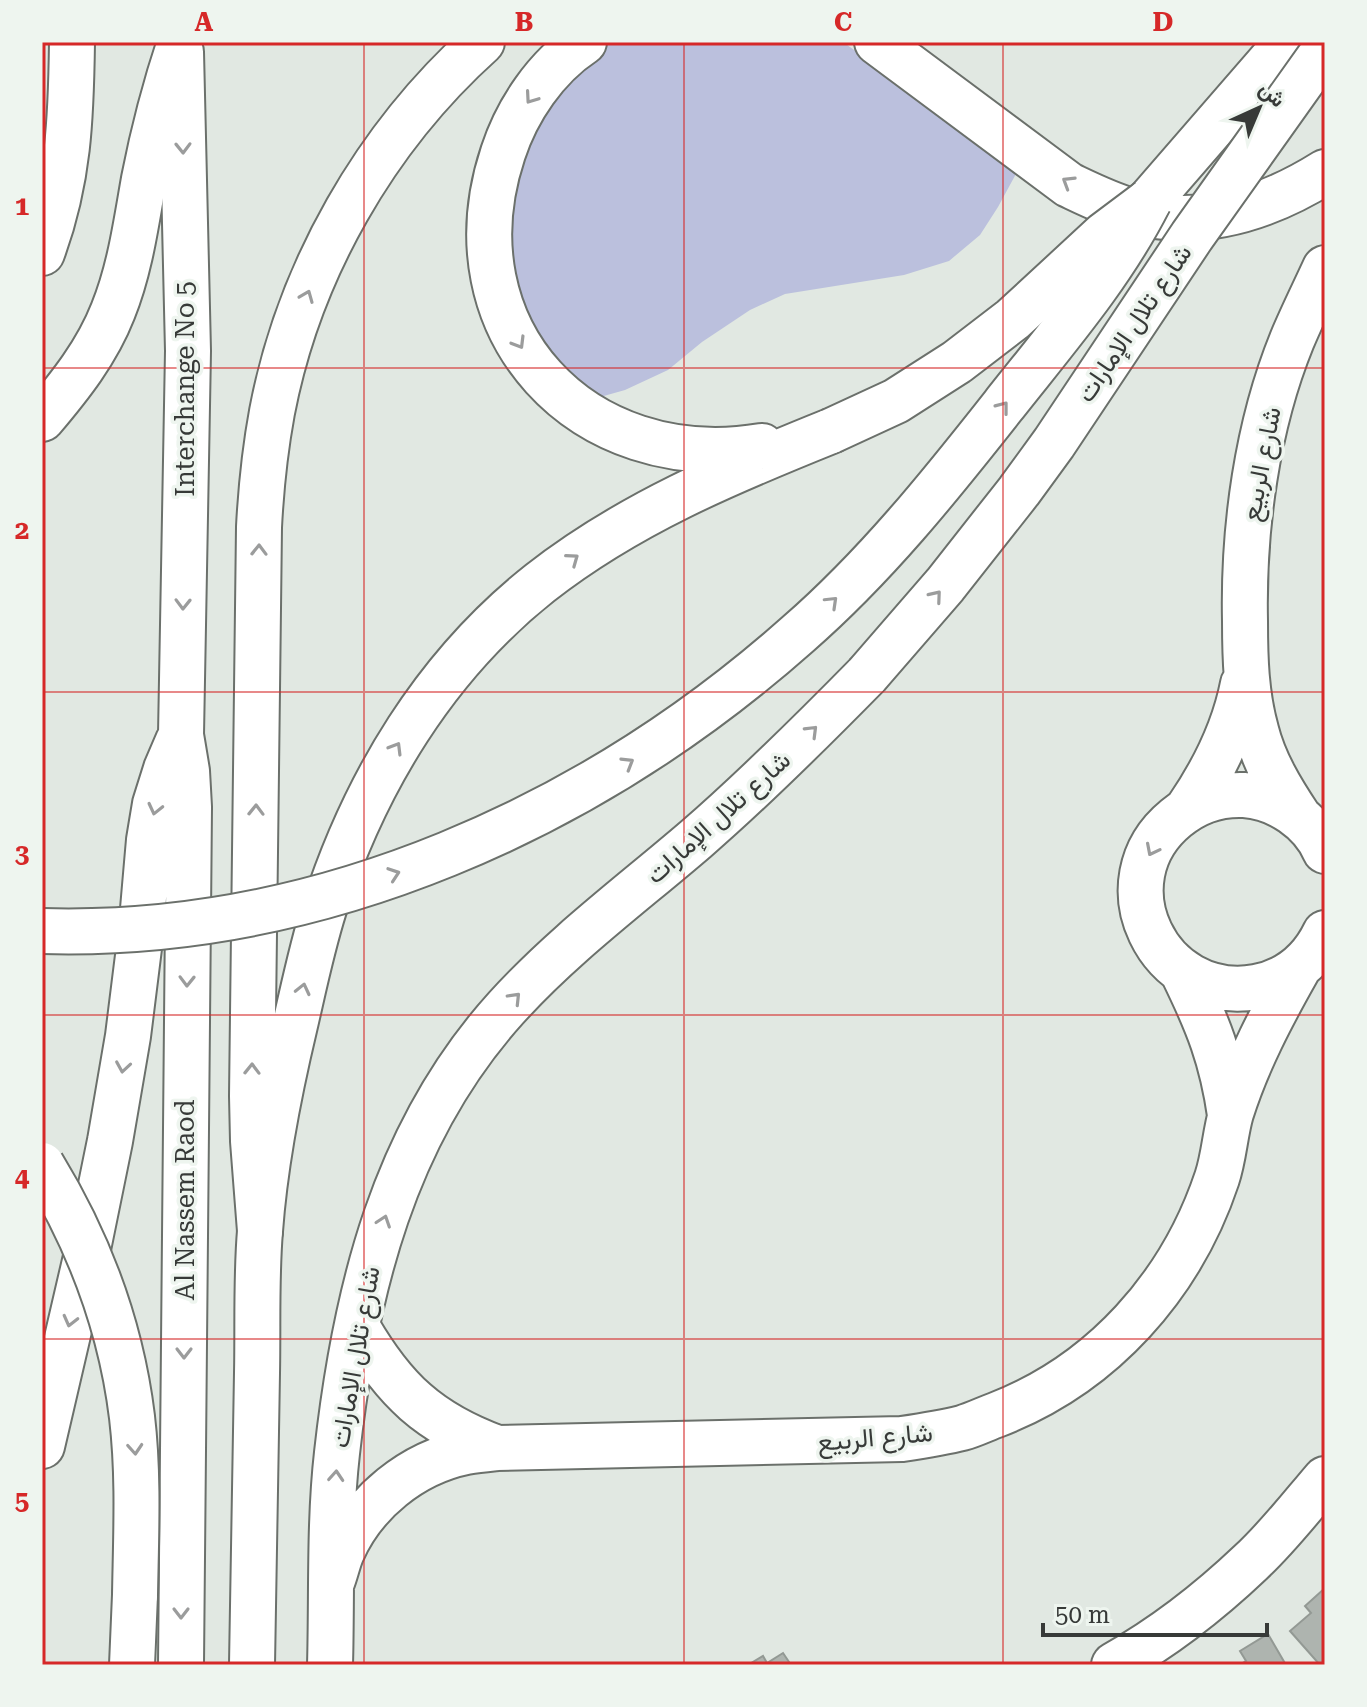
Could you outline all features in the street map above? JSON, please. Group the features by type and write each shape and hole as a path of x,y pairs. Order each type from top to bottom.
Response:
{"main road":[{"path":"42,253 66,166 72,42"},
{"path":"42,419 70,386 94,350 113,312 127,272 154,129 180,42"},
{"name":"Interchange No 5","path":"180,42 188,351 181,735"},
{"path":"252,1665 260,1231 252,1096 261,488 272,412 288,350 304,302 330,243 354,198 397,134 421,104 482,42"},
{"path":"584,42 550,73 527,102 509,134 490,204 488,239 491,274 501,308 516,340 536,370 561,395 590,416 622,433 656,443 682,449 735,451 831,431"},
{"path":"877,42 1069,185 1133,212 1167,217 1236,213 1269,203 1325,172"},
{"path":"260,1231 276,1114 311,953 340,864 357,822 401,740 427,701 470,649 538,585 604,537 675,499 896,401 957,362 1013,319 1105,234 1149,201 1287,42"},
{"name":"شارع تلال الإمارات","path":"330,1665 337,1454 367,1278 398,1181 445,1091 505,1009 540,972 743,797 867,675 945,585 1054,443 1192,236 1325,49"},
{"path":"42,931 127,929 195,922 262,911 328,895 405,870 518,824 637,757 694,719 769,659 850,585 897,534 978,438 1094,290 1124,247 1149,201"},
{"name":"شارع الربيع","path":"1317,837 1274,776 1256,732 1245,670 1244,586 1249,517 1266,421 1291,342 1325,268"},
{"name":"شارع الربيع","path":"1188,808 1219,756 1231,728 1245,670"},
{"path":"42,1446 110,1141 130,1022 153,816 166,769 181,735"},
{"name":"Al Nassem Raod","path":"181,735 189,807 181,1665"},
{"path":"1316,949 1271,984 1241,989 1211,986 1183,973 1159,950 1145,920 1140,889 1147,857 1163,829 1188,808 1215,797 1245,795 1274,802 1317,837"},
{"name":"شارع الربيع","path":"332,1582 348,1542 380,1498 405,1477 434,1462 465,1452 497,1448 902,1439 963,1428 1021,1405 1074,1374 1122,1334 1162,1287 1194,1234 1217,1176 1230,1115 1253,1055 1316,949"},
{"name":"شارع الربيع","path":"1183,973 1219,1056 1230,1115"},
{"path":"42,1165 81,1236 114,1325 125,1372 136,1465 132,1665"},
{"name":"شارع الربيع","path":"358,1328 387,1373 415,1402 448,1427 497,1448"},
{"path":"1114,1665 1149,1646 1253,1560 1325,1479"}],"shaded area":[{"path":"611,42 843,42 1017,172 980,235 949,261 904,275 785,294 750,310 702,342 668,370 625,390 593,399 539,349 504,263 525,133 576,65"}],"building":[{"path":"1325,1588 1325,1665 1320,1665 1290,1631 1311,1613 1305,1606"},
{"path":"1268,1634 1286,1665 1239,1665 1246,1661 1240,1651"},
{"path":"783,1653 791,1665 748,1665 763,1656 767,1663"}]}
